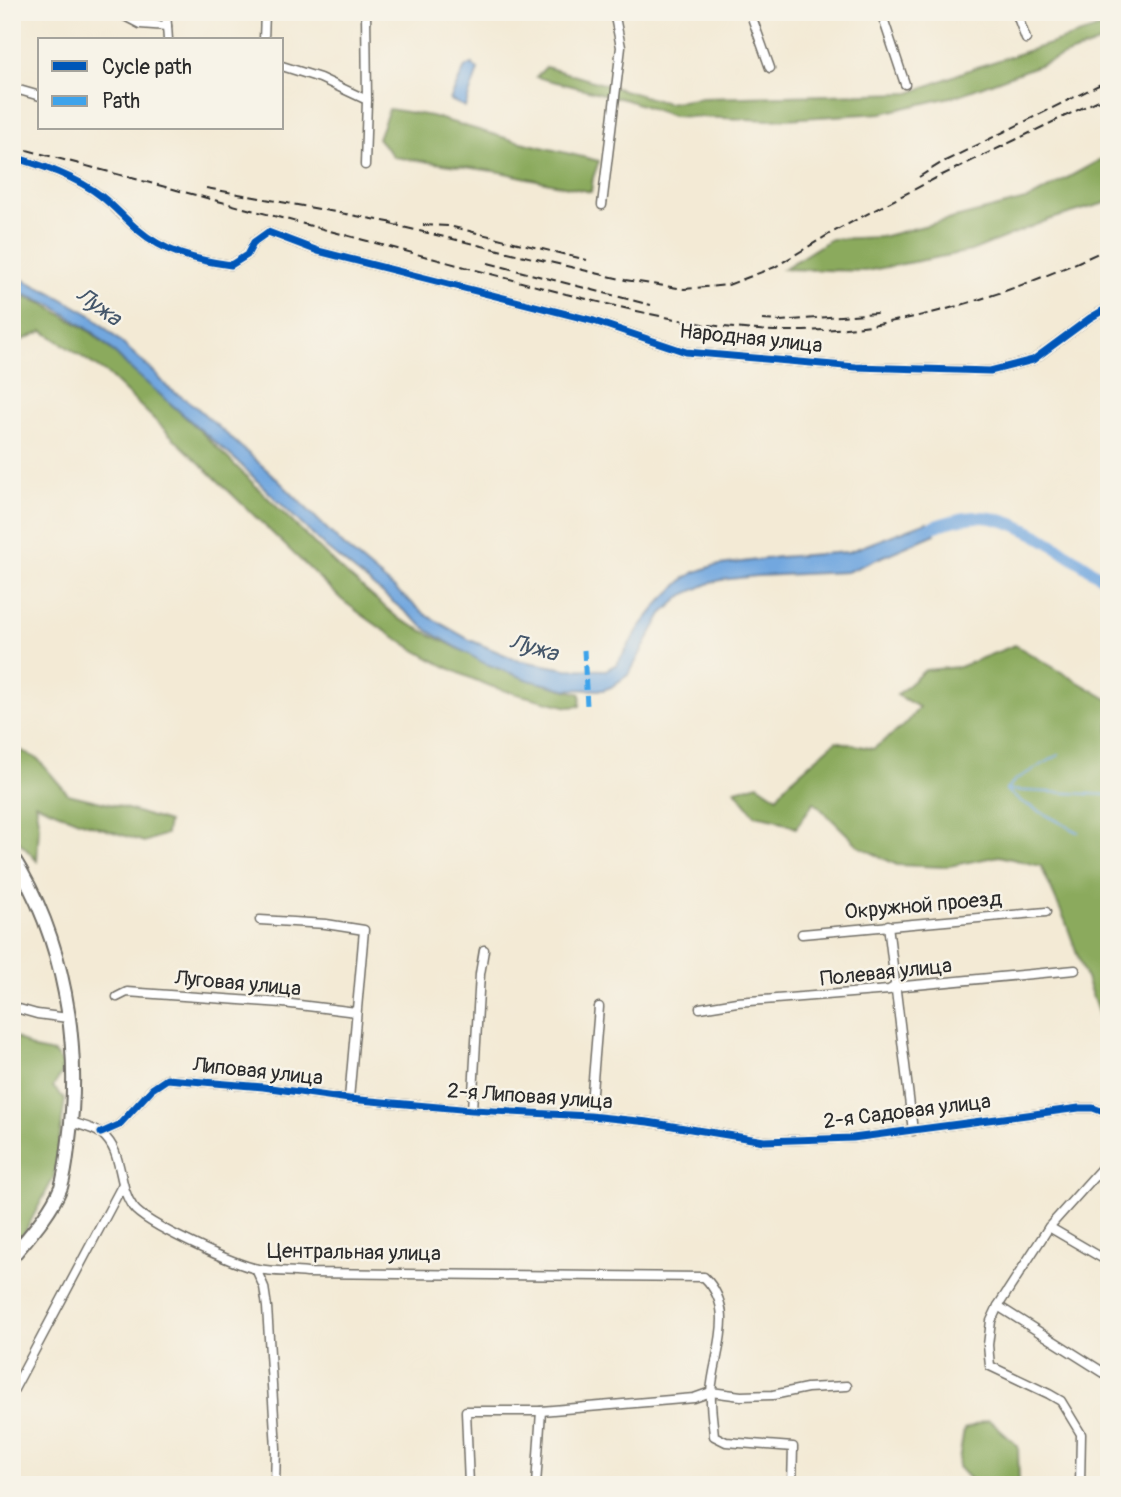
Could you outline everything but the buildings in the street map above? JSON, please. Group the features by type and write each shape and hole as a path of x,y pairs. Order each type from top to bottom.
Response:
{"street":[{"path":"117,12 140,24 167,26"},
{"path":"166,12 168,38"},
{"path":"264,38 265,12"},
{"path":"365,164 366,12"},
{"path":"602,205 621,47 614,12"},
{"path":"750,12 770,68"},
{"path":"881,12 905,84"},
{"path":"1017,12 1026,39"},
{"path":"284,67 320,78 367,100"},
{"path":"12,88 38,95"},
{"name":"Народная улица","path":"12,157 36,163 99,194 139,231 191,259 231,265 247,255 254,242 268,232 318,251 594,321 686,352 856,366 990,371 1033,360 1109,307"},
{"path":"12,856 28,882 46,921 62,984 73,1061 71,1122 62,1185 12,1257"},
{"name":"Окружной проезд","path":"802,934 1046,912"},
{"path":"260,920 326,924 364,930 349,1099"},
{"path":"888,925 913,1131"},
{"path":"471,1110 484,950"},
{"name":"Полевая улица","path":"700,1008 737,1002 889,990 894,987 1075,970"},
{"name":"Луговая улица","path":"117,997 127,992 283,1003 356,1012"},
{"path":"12,1007 68,1018"},
{"path":"590,1116 599,1007"},
{"name":"Липовая улица","path":"101,1133 119,1125 152,1089 167,1079 263,1087 349,1099"},
{"name":"2-я Липовая улица","path":"349,1099 471,1110 590,1116 709,1132"},
{"name":"2-я Садовая улица","path":"709,1132 764,1141 792,1141 913,1131 951,1123 1079,1108 1093,1108 1109,1114"},
{"path":"71,1122 101,1133"},
{"name":"Центральная улица","path":"101,1133 112,1147 122,1184 133,1208 149,1222 256,1269 704,1277 719,1297 722,1332 711,1392"},
{"path":"1080,1485 1081,1434 1060,1402 990,1366 990,1321 1049,1227 1109,1160"},
{"path":"1099,1171 1109,1177"},
{"path":"12,1393 122,1184"},
{"path":"1049,1227 1109,1262"},
{"path":"256,1269 264,1287 269,1329 276,1448 275,1485"},
{"path":"998,1306 1109,1376"},
{"path":"469,1485 466,1411 541,1411 694,1398 711,1392 741,1396 773,1395 807,1388 847,1386"},
{"path":"711,1392 714,1436 726,1442 793,1447 792,1485"},
{"path":"536,1485 541,1411"}],"green space":[{"path":"1109,25 1109,39 959,95 882,113 770,120 673,116 627,100 536,77 546,67 667,103 702,98 910,93 974,68"},
{"path":"389,109 431,116 599,161 591,192 500,172 394,157 378,138"},
{"path":"1109,155 1109,202 1048,220 971,251 866,271 783,269 831,239 881,237 1029,199"},
{"path":"12,293 44,304 92,333 193,424 338,567 399,619 499,669 581,694 580,706 569,707 513,693 461,674 408,646 358,612 342,600 106,373 43,331 20,341 12,355"},
{"path":"1015,645 1109,700 1109,1043 1065,920 1041,866 999,856 944,867 897,865 860,847 814,802 796,828 775,819 755,815 735,790 758,784 777,797 787,784 836,741 873,749 906,724 919,707 897,695 925,670 959,667"},
{"path":"12,746 38,759 68,794 168,822 166,834 144,842 76,820 35,803 39,826 37,861 12,834"},
{"path":"12,1035 34,1049 54,1053 66,1067 53,1087 65,1099 54,1177 26,1230 12,1248"},
{"path":"989,1420 1018,1446 1019,1485 975,1485 958,1467 964,1429"}],"water":[{"path":"472,64 478,70 465,107 450,100 465,67"},
{"path":"12,275 91,315 167,387 195,406 277,479 347,549 426,615 470,640 517,660 566,669 606,670 617,664 640,627 661,601 685,578 696,572 713,566 779,557 848,552 927,522 935,534 847,572 721,580 683,595 662,614 629,674 603,690 566,689 529,680 484,663 429,631 325,547 238,462 133,371 94,333 52,305 12,290"}],"waterway":[{"name":"Лужа","path":"916,533 963,519 995,519 1047,541 1109,582"},
{"path":"1059,755 1015,780 1006,790 1109,795"},
{"path":"1007,791 1078,832"}],"railway":[{"path":"919,177 941,163 1109,80"},
{"path":"390,224 625,280 684,289 728,285 775,267 831,233 936,178 1109,95"},
{"path":"12,146 566,294 672,318 754,330 824,330 908,318 950,308 1031,282 1109,248"},
{"path":"206,188 399,224"},
{"path":"423,225 449,226 587,260"},
{"path":"488,263 651,305"},
{"path":"762,320 877,313"}],"marked path":[{"path":"584,650 587,706"}],"cycle path":[{"path":"12,157 46,168 92,189 158,244 193,258 231,265 247,255 254,242 268,232 318,251 594,321 686,352 856,367 990,371 1033,360 1109,307"},
{"path":"101,1133 119,1125 152,1089 167,1079 472,1110 648,1122 764,1141 853,1138 1079,1108 1093,1108 1109,1114"}]}
